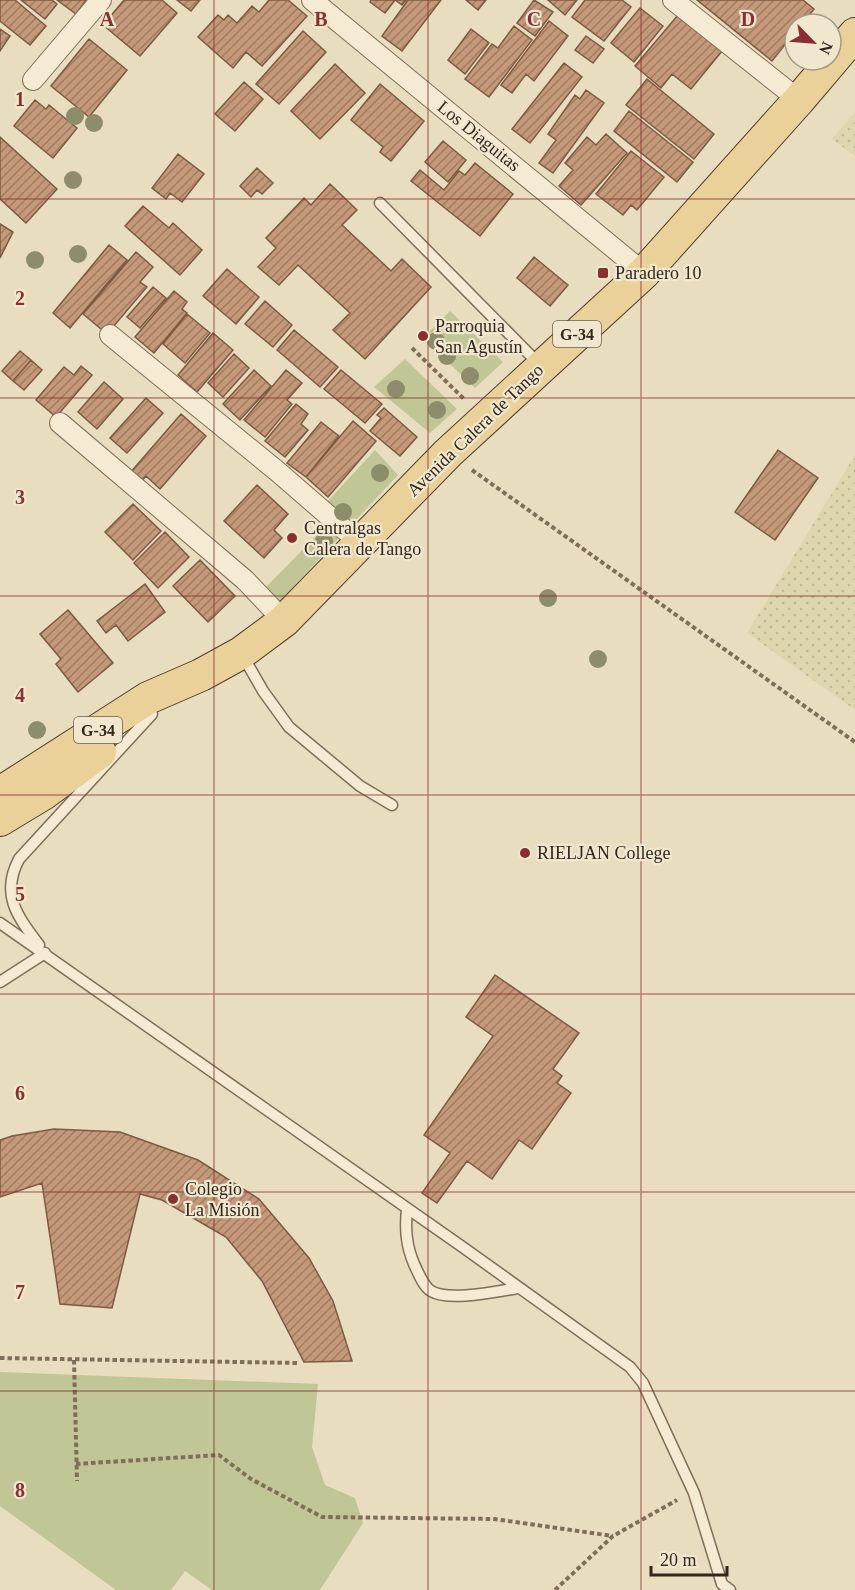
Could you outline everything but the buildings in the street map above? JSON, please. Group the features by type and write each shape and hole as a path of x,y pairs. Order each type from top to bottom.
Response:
{"main road":[{"name":"Avenida Calera de Tango","path":"0,793 148,698 201,675 241,653 284,621 448,453 644,273 799,100 855,33"},
{"name":"Avenida Calera de Tango","path":"0,820 43,794 153,714 201,675"}],"street":[{"path":"33,80 101,0"},
{"name":"Los Diaguitas","path":"312,0 644,273"},
{"path":"673,0 799,100"},
{"path":"110,335 278,471 360,543"},
{"path":"60,423 245,580 284,621"}],"lane":[{"path":"380,203 541,367"},
{"path":"241,653 263,691 289,727 360,786 392,806"},
{"path":"45,953 19,918 12,902 10,884 13,871 19,859 153,714"},
{"path":"0,923 407,1209 638,1375 651,1398 694,1493 722,1584 730,1590"},
{"path":"0,982 45,953"},
{"path":"407,1209 405,1224 407,1244 415,1266 431,1291 448,1296 518,1288"}],"path":[{"path":"412,348 468,402"},
{"path":"448,453 855,742"},
{"path":"0,1358 299,1364"},
{"path":"74,1360 77,1481"},
{"path":"76,1464 219,1455 251,1479 322,1517 494,1519 613,1536"},
{"path":"555,1590 613,1536 666,1504 694,1493"}],"shaded area":[{"path":"855,112 855,156 832,139"},
{"path":"855,455 855,710 747,633"}],"green space":[{"path":"450,311 503,362 475,388 423,338"},
{"path":"405,359 457,409 430,433 374,387"},
{"path":"375,450 398,475 280,601 266,587 326,526 314,516"},
{"path":"0,1372 318,1384 312,1447 325,1485 355,1498 363,1523 320,1590 212,1590 185,1571 171,1590 116,1590 0,1506"}],"place":[{"name":"Paradero 10","path":"603,273"},
{"name":"Parroquia San Agustín","path":"423,336"},
{"name":"Centralgas Calera de Tango","path":"292,538"},
{"name":"RIELJAN College","path":"525,853"},
{"name":"Colegio La Misión","path":"173,1199"}]}
